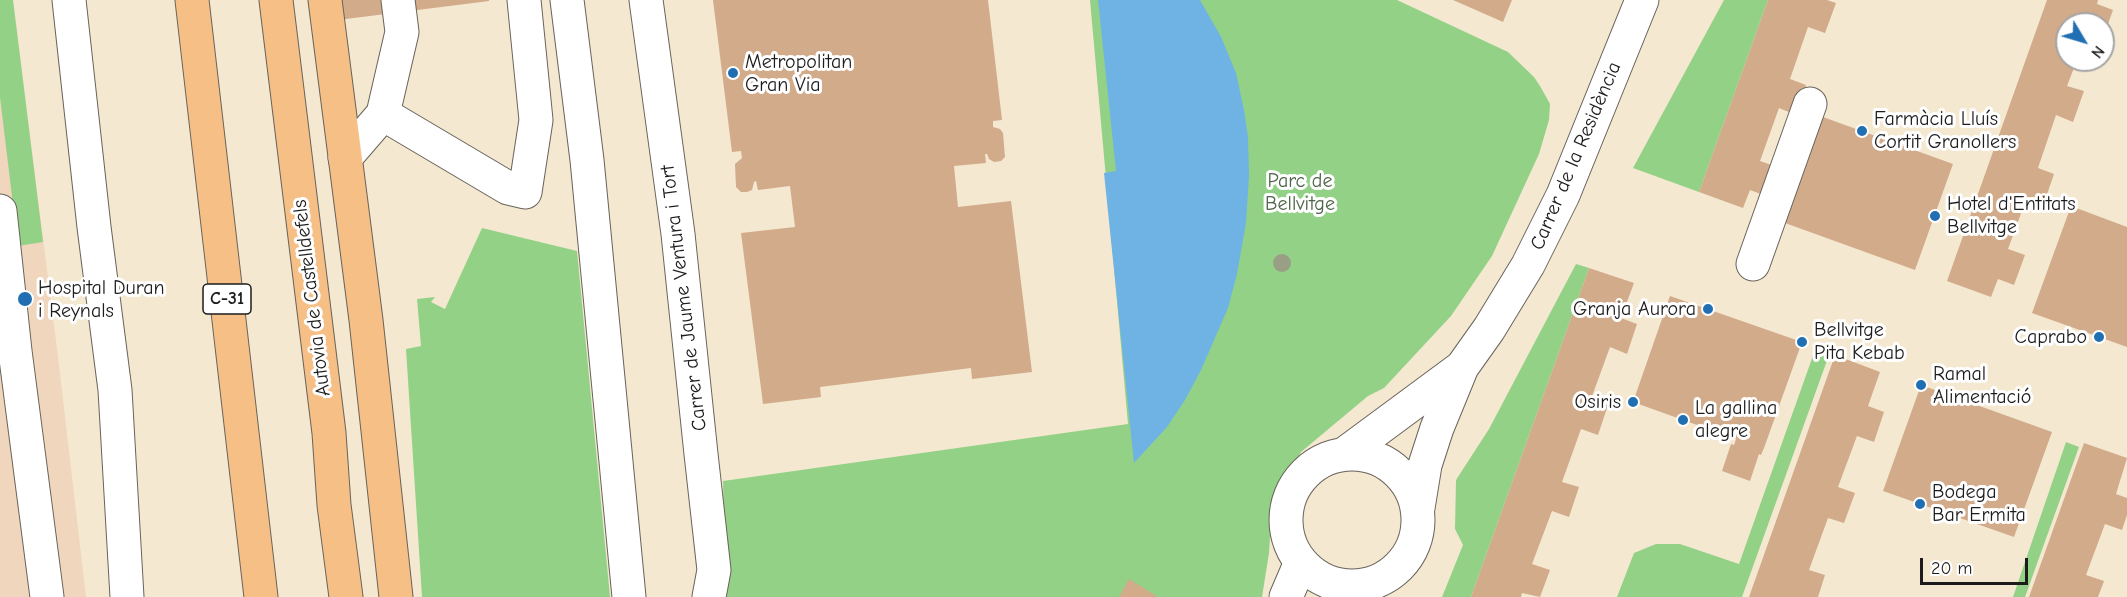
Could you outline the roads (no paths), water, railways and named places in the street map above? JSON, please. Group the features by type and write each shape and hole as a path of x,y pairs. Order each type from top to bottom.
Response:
{"highway":[{"name":"C-31","path":"192,0 261,597"},
{"name":"Autovia de Castelldefels","path":"276,0 329,433 334,505 346,597"},
{"path":"325,0 371,367 396,592"},
{"path":"334,505 396,592"}],"street":[{"path":"69,0 115,390 127,597"},
{"path":"345,158 383,114 402,32 398,0"},
{"path":"383,114 508,188 525,192 536,120 524,0"},
{"path":"567,0 587,160 629,597"},
{"name":"Carrer de Jaume Ventura i Tort","path":"646,0 678,234 697,408 714,570 709,597"},
{"name":"Carrer de la Residència","path":"1418,508 1425,465 1437,428 1462,367 1489,329 1528,265 1563,195 1642,0"},
{"path":"1753,264 1810,104"},
{"path":"0,211 4,268 46,597"},
{"path":"0,383 15,351"},
{"name":"Carrer de la Residència","path":"1347,452 1462,367"},
{"path":"1347,452 1365,455 1382,462 1399,476 1410,491 1418,508 1419,529 1411,551 1381,587 1344,585 1313,579 1292,551 1286,532 1285,516 1291,493 1306,471 1324,458 1347,452"},
{"path":"1286,597 1313,579"}],"water":[{"path":"1098,0 1200,0 1221,37 1236,73 1248,137 1249,176 1246,223 1228,308 1185,400 1167,427 1134,463 1104,173 1116,171"}],"place":[{"name":"Metropolitan Gran Via","path":"733,73"},
{"name":"Farmàcia Lluís Cortit Granollers","path":"1862,131"},
{"name":"Hotel d'Entitats Bellvitge","path":"1935,216"},
{"name":"Hospital Duran i Reynals","path":"25,299"},
{"name":"Granja Aurora","path":"1708,309"},
{"name":"Caprabo","path":"2099,337"},
{"name":"Bellvitge Pita Kebab","path":"1802,342"},
{"name":"Ramal Alimentació","path":"1921,385"},
{"name":"Osiris","path":"1633,402"},
{"name":"La gallina alegre","path":"1683,420"},
{"name":"Bodega Bar Ermita","path":"1920,504"}],"park label":[{"name":"Parc de Bellvitge","path":"1300,192"}]}
